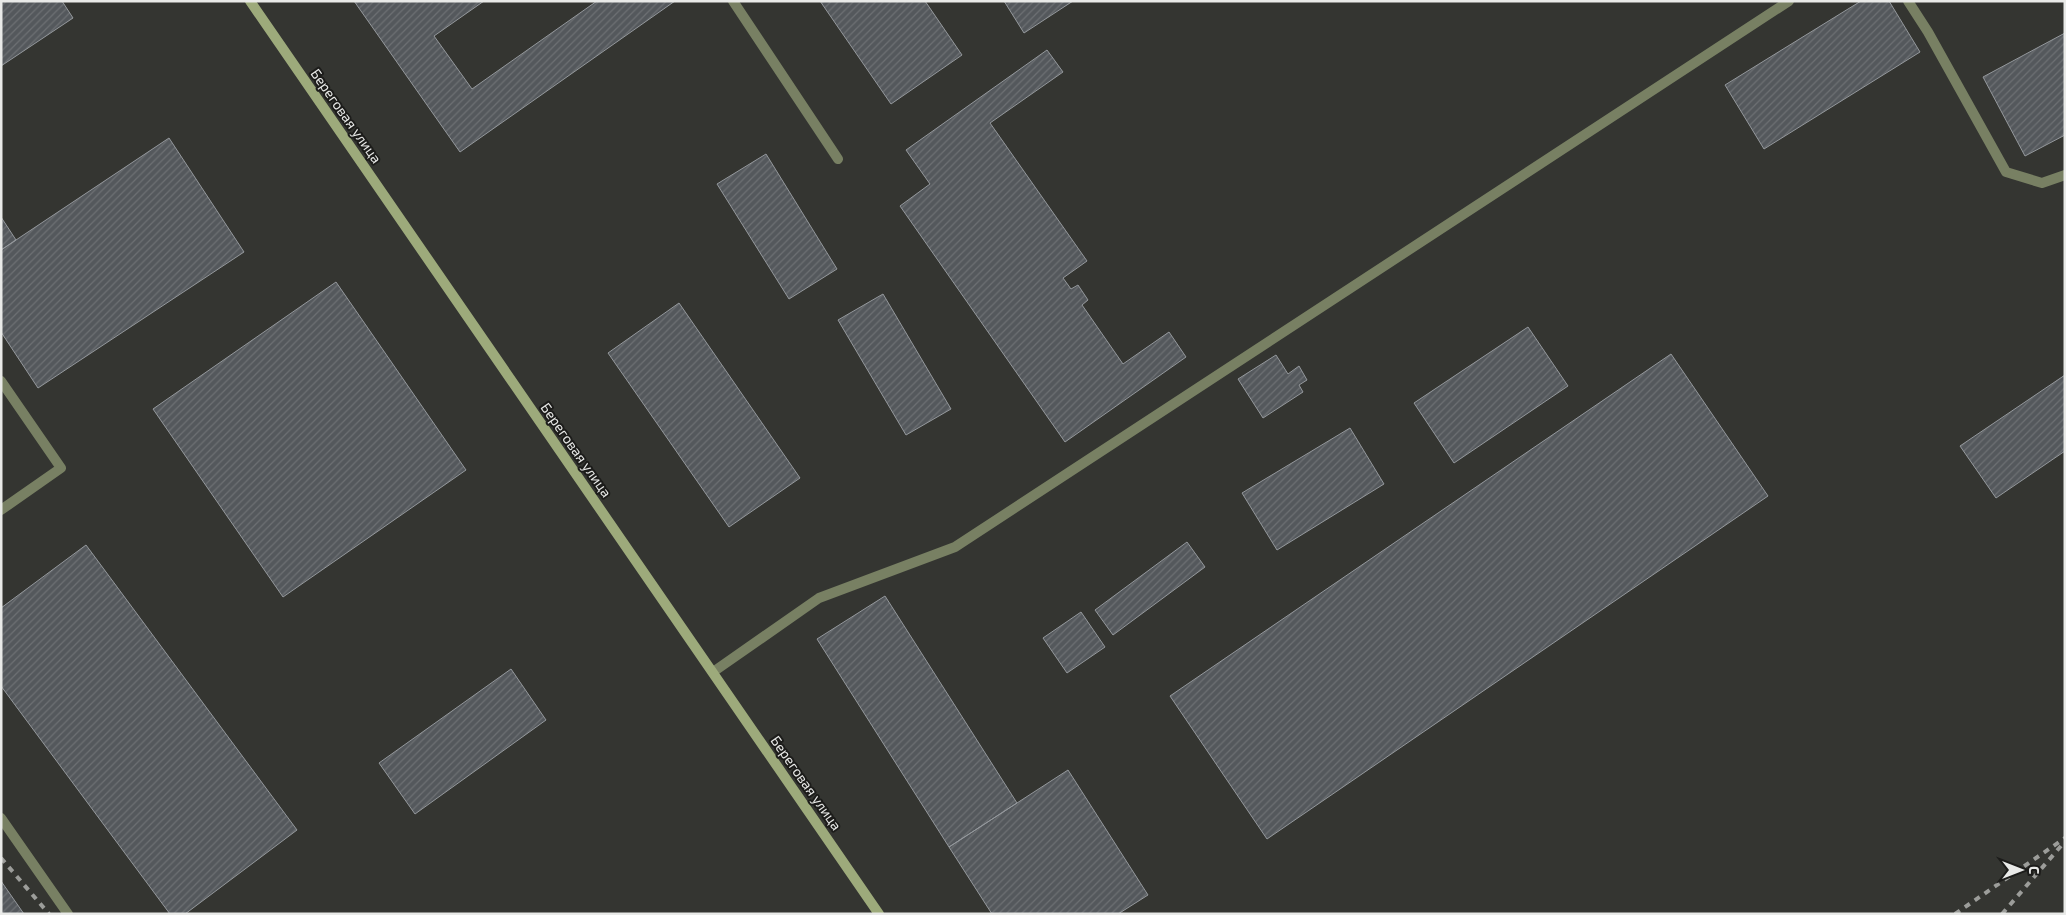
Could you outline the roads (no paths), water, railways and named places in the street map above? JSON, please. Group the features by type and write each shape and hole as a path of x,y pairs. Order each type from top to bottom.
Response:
{"street":[{"name":"Береговая улица","path":"250,1 879,914"}],"lane":[{"path":"733,1 838,159"},
{"path":"713,672 820,598 956,547 1788,1"},
{"path":"1908,1 1928,32 2006,172 2042,183 2065,176"},
{"path":"1,382 62,468 1,510"},
{"path":"1,818 68,914"}],"railway":[{"path":"1955,914 2065,838"},
{"path":"2002,914 2061,846"},
{"path":"1,858 49,914"}]}
